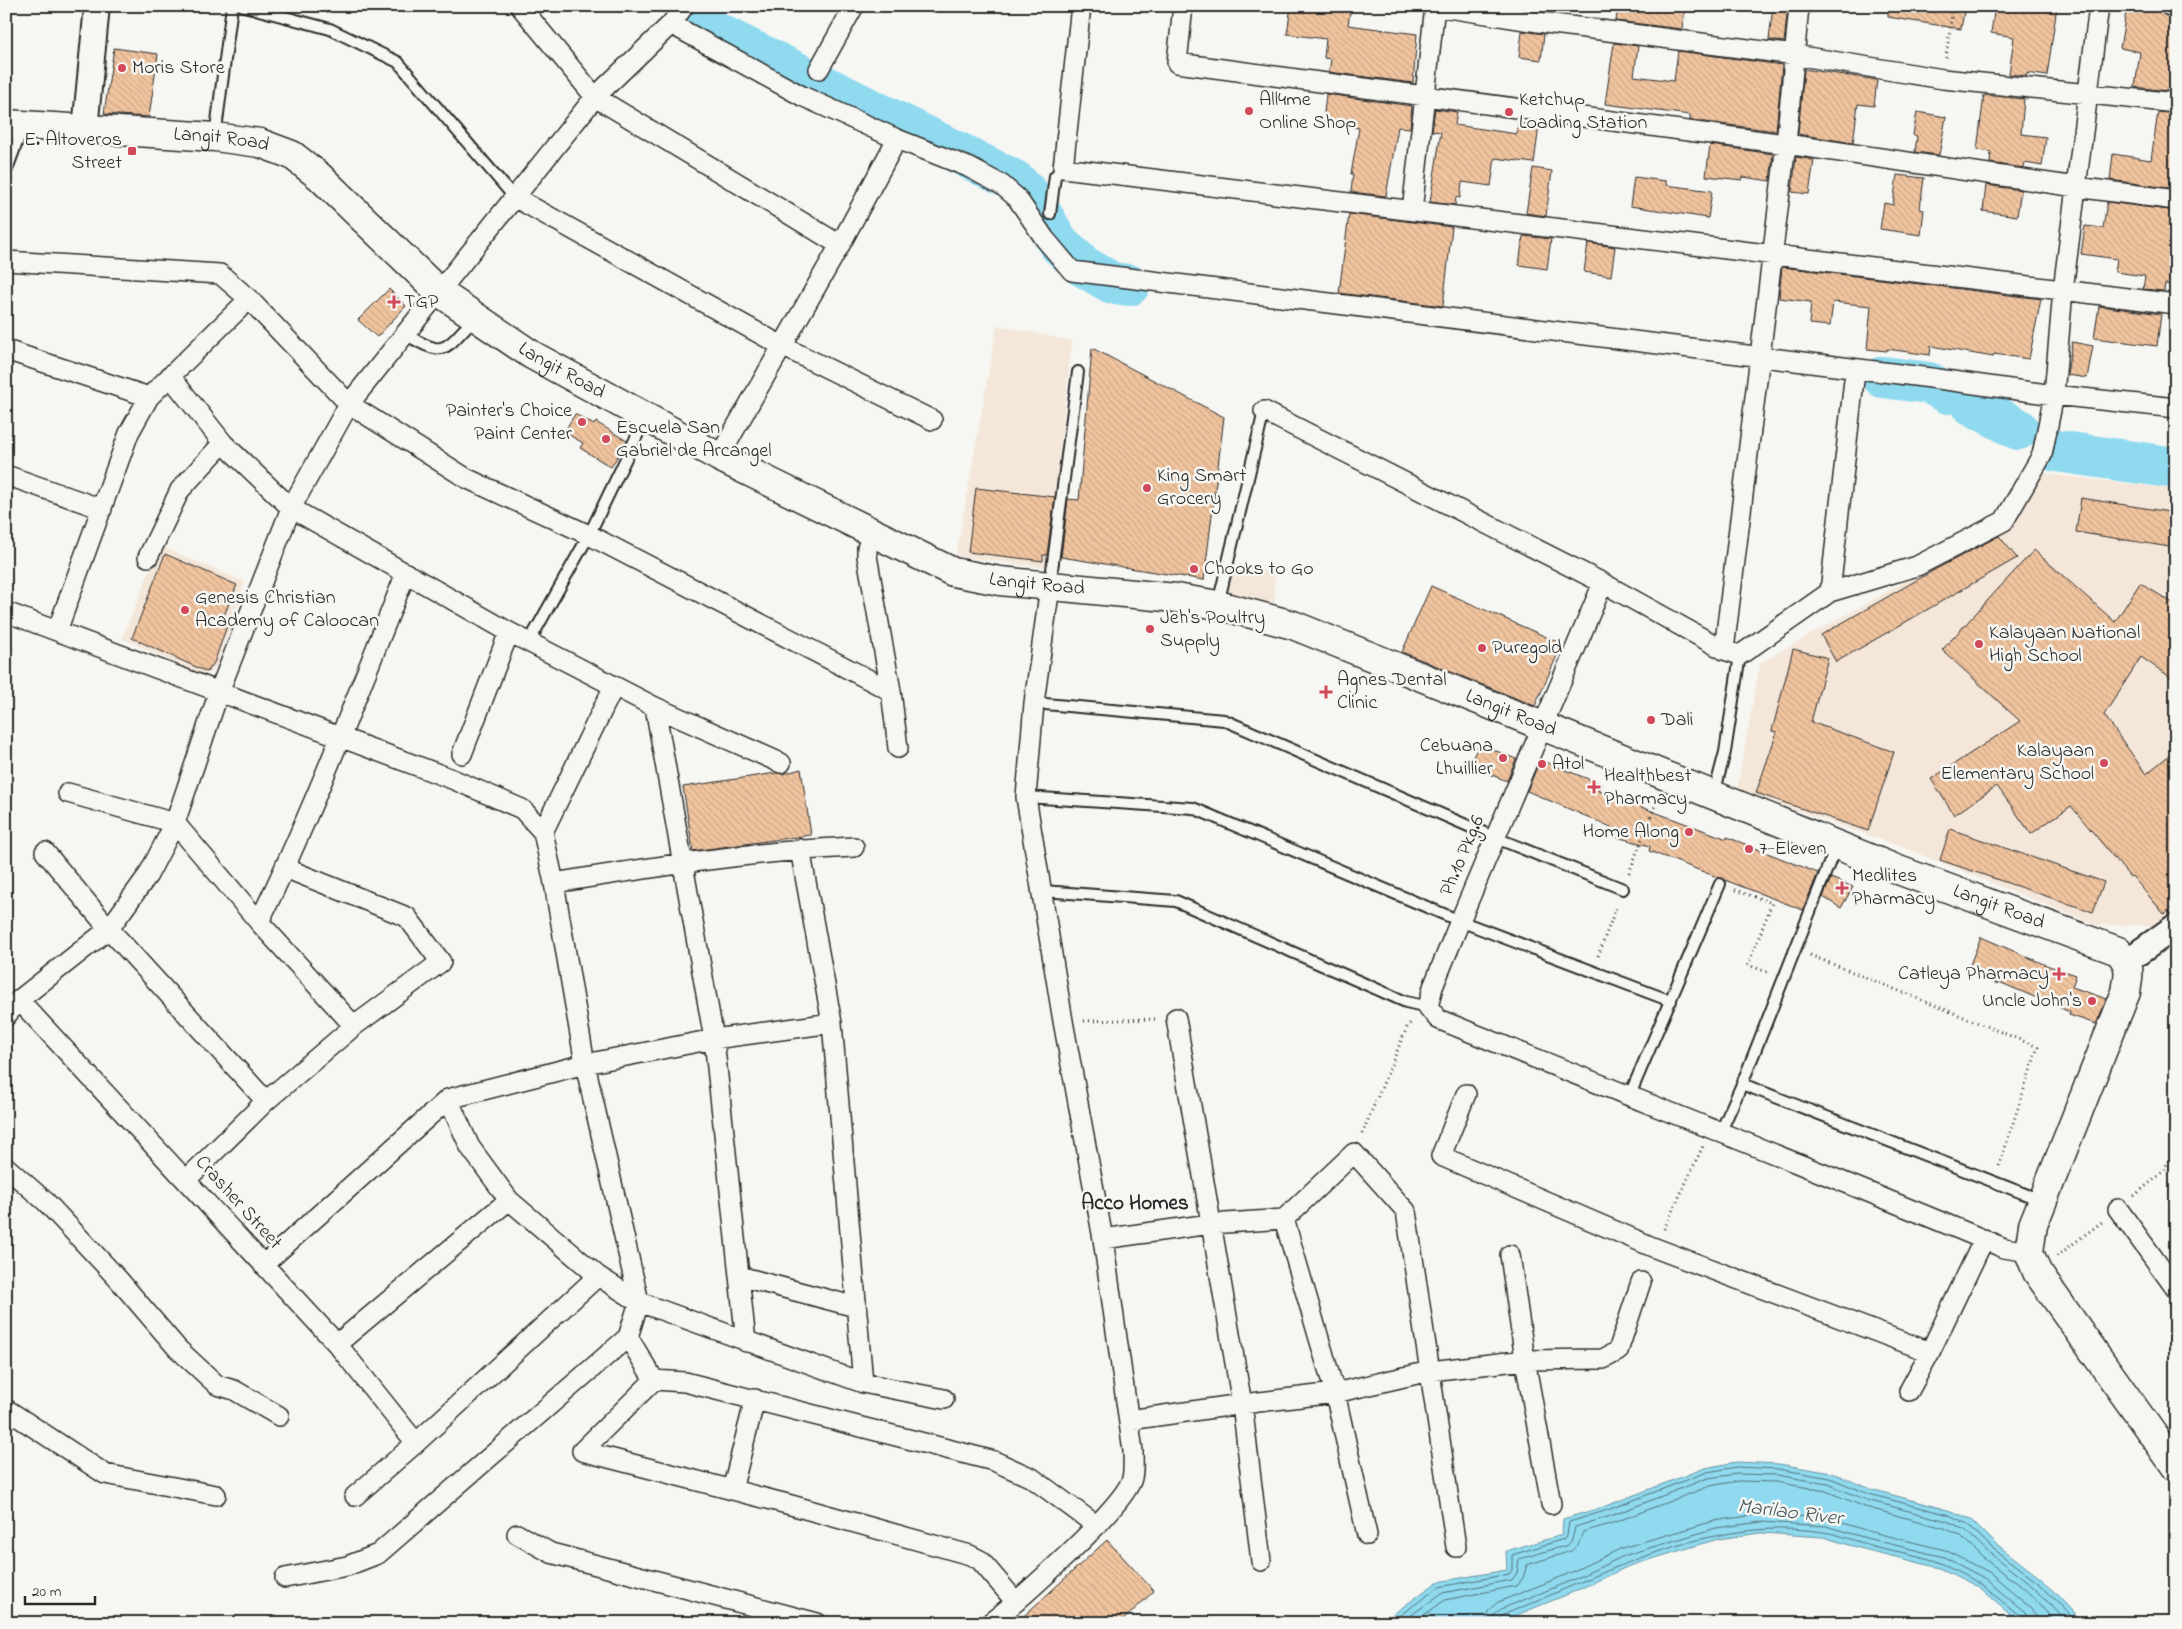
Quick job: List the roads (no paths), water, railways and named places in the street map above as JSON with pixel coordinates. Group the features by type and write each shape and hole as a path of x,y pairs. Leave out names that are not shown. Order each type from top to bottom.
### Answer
{"main road":[{"name":"Langit Road","path":"15,125 214,137 260,143 292,155 319,176 439,292 475,318 532,354 719,457 953,572 984,579 1176,598 1218,605 1293,624 1836,845 2105,945 2118,951 2127,961"},
{"path":"2127,961 2126,992 2033,1225 2029,1252 2037,1272 2175,1464"}],"street":[{"path":"85,129 97,6"},
{"path":"520,6 595,97 840,245"},
{"path":"6,1016 20,1000 109,929 148,875 175,823 219,692 291,508 348,404 595,97 671,24 684,6"},
{"path":"819,69 854,6"},
{"path":"1081,6 1062,168 2176,304"},
{"path":"1183,6 1177,63 1786,144 2176,200"},
{"path":"1412,211 1435,6 1539,14 1943,79 2176,103"},
{"path":"1732,652 1759,356 1786,144 1799,6"},
{"path":"1732,652 1830,592 1917,566 2004,521 2042,455 2054,395 2063,290 2099,6"},
{"path":"2170,6 2176,7"},
{"path":"671,24 802,96 897,140 968,167 1002,185 1017,198 1045,239 1072,271 1759,356 2054,395 2176,408"},
{"path":"719,457 840,245 897,140"},
{"path":"514,197 782,346 932,420"},
{"path":"6,260 220,274 249,299 348,404 466,478 589,534 891,691"},
{"path":"57,631 129,433 149,397 249,299"},
{"path":"6,350 149,397"},
{"path":"170,376 222,443 291,508 509,632 655,707 781,763"},
{"path":"1830,592 1854,380"},
{"path":"1264,411 1603,583 1732,652"},
{"path":"148,557 180,490 222,443"},
{"path":"6,475 102,509"},
{"path":"873,533 867,556 891,691 898,748"},
{"path":"259,922 286,868 341,737 406,573"},
{"name":"Ph.10 Pkg.6","path":"1428,1007 1433,987 1460,920 1603,583"},
{"path":"990,1623 1016,1602 1119,1502 1132,1479 1133,1451 1103,1239 1063,1021 1026,796 1034,703 1050,586"},
{"path":"6,612 452,779 522,809 543,832 554,883 585,1064 639,1302 628,1337 378,1554 347,1566 285,1578"},
{"path":"462,754 509,632"},
{"path":"543,832 614,686"},
{"path":"655,707 714,1039 746,1342"},
{"path":"68,793 175,823 259,922 354,1026"},
{"path":"554,883 682,862 800,849 854,846"},
{"path":"800,849 832,1023 862,1383"},
{"path":"45,852 109,929 266,1101"},
{"path":"186,1180 266,1101 354,1026 441,962 408,918 286,868"},
{"path":"2127,961 2176,926"},
{"name":"Crasher Street","path":"20,1000 337,1344 416,1443"},
{"path":"1428,1007 1438,1019 1628,1097 1716,1130 1984,1239 2016,1251 2029,1252"},
{"path":"1176,1018 1242,1404 1261,1561"},
{"path":"263,1265 448,1099 585,1064 714,1039 832,1023"},
{"path":"1466,1094 1441,1156 1655,1248 1930,1352"},
{"path":"448,1099 470,1147 509,1200 598,1276 639,1302 862,1383 944,1399"},
{"path":"1103,1239 1210,1224 1284,1218 1354,1153 1406,1211 1456,1547"},
{"path":"6,1166 46,1202 118,1279 177,1348 217,1385 234,1390 279,1416"},
{"path":"337,1344 509,1200"},
{"path":"2118,1209 2176,1290"},
{"path":"1284,1218 1336,1394 1367,1535"},
{"path":"1909,1391 1930,1352 1984,1239"},
{"path":"1510,1254 1525,1360 1551,1504"},
{"path":"355,1496 416,1443 598,1276"},
{"path":"739,1276 856,1308"},
{"path":"1129,1420 1242,1404 1336,1394 1430,1371 1525,1360 1603,1359 1618,1351 1641,1282"},
{"path":"628,1337 654,1380"},
{"path":"1016,1602 980,1560 970,1554 582,1451 654,1380 686,1382 994,1461 1032,1478 1096,1525"},
{"path":"732,1490 755,1399"},
{"path":"6,1409 105,1474 216,1495"},
{"path":"516,1534 551,1554 817,1623"}],"lane":[{"path":"214,137 232,6"},
{"path":"244,6 330,29 398,62 514,197"},
{"path":"6,172 15,125"},
{"path":"1050,214 1056,176 1062,168"},
{"path":"405,334 428,348 437,350 446,348 475,318"},
{"path":"1050,586 1078,372"},
{"path":"1218,605 1264,411"},
{"path":"529,642 589,534 646,417"},
{"path":"1714,795 1725,752 1732,652"},
{"path":"1034,703 1224,720 1496,838 1623,889"},
{"path":"1026,796 1193,808 1460,920 1670,1001"},
{"path":"1716,1130 1742,1084 1836,845"},
{"path":"1628,1097 1720,884"},
{"path":"1043,891 1176,901 1406,1002 1428,1007"},
{"path":"1742,1084 2044,1201"}],"water":[{"name":"Marilao River","path":"1736,1462 1779,1464 1832,1473 1871,1489 1951,1511 1971,1519 1995,1543 2044,1581 2073,1612 2079,1623 2020,1623 1978,1587 1940,1568 1823,1537 1761,1533 1718,1539 1629,1566 1501,1623 1381,1623 1437,1582 1507,1570 1506,1551 1562,1535 1563,1519 1603,1507 1705,1468"}],"waterway":[{"path":"694,6 702,26 1015,181 1031,197 1059,244 1083,266 1112,283 1129,285"},
{"path":"1883,377 1929,383 1948,393"},
{"path":"1971,404 2018,429"},
{"path":"2056,451 2176,468"}],"place":[{"name":"Moris Store","path":"122,68"},
{"name":"All4me Online Shop","path":"1249,111"},
{"name":"Ketchup Loading Station","path":"1509,112"},
{"name":"E. Altoveros Street","path":"132,151"},
{"name":"TGP","path":"394,302"},
{"name":"Painter's Choice Paint Center","path":"582,422"},
{"name":"Escuela San Gabriel de Arcangel","path":"606,439"},
{"name":"King Smart Grocery","path":"1147,488"},
{"name":"Chooks to Go","path":"1194,569"},
{"name":"Genesis Christian Academy of Caloocan","path":"185,610"},
{"name":"Jeh's Poultry Supply","path":"1150,629"},
{"name":"Kalayaan National High School","path":"1979,644"},
{"name":"Puregold","path":"1482,648"},
{"name":"Agnes Dental Clinic","path":"1326,692"},
{"name":"Dali","path":"1651,720"},
{"name":"Cebuana Lhuillier","path":"1503,758"},
{"name":"Kalayaan Elementary School","path":"2104,763"},
{"name":"Atol","path":"1542,764"},
{"name":"Healthbest Pharmacy","path":"1594,787"},
{"name":"Home Along","path":"1689,832"},
{"name":"7-Eleven","path":"1749,849"},
{"name":"Medlites Pharmacy","path":"1842,888"},
{"name":"Catleya Pharmacy","path":"2059,974"},
{"name":"Uncle John's","path":"2092,1001"}],"district":[{"name":"Acco Homes","path":"1135,1204"}]}
